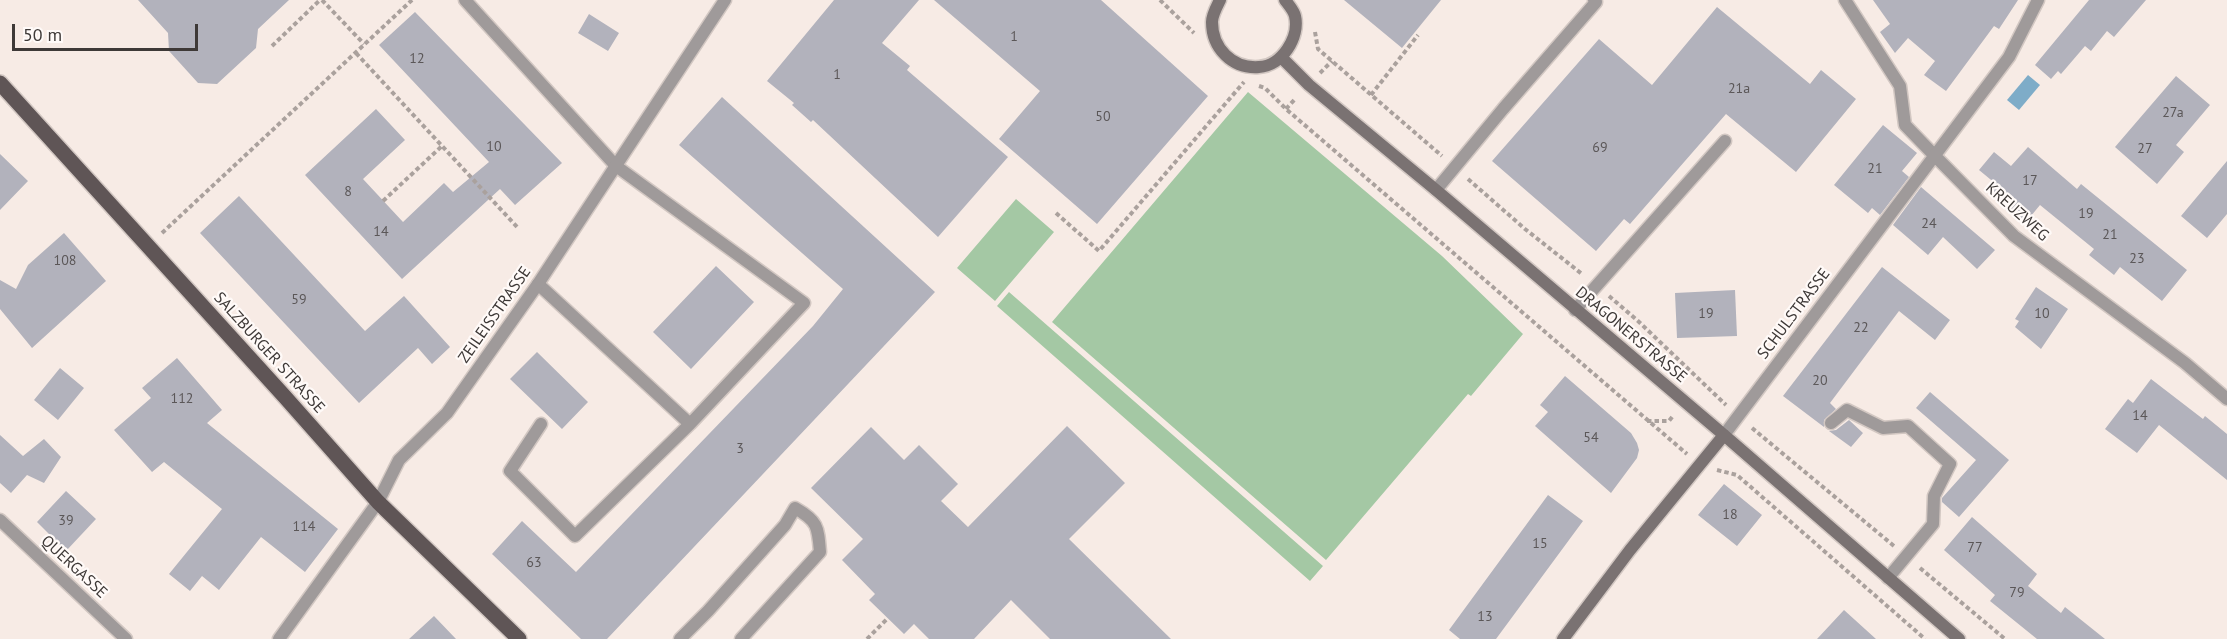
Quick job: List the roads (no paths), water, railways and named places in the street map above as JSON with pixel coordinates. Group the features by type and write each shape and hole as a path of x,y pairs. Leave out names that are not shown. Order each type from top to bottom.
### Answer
{"main road":[{"path":"1219,0 1211,20 1216,45 1236,64 1261,67 1281,57 1294,38 1295,15 1285,0"},
{"name":"DRAGONERSTRASSE","path":"1281,57 1309,85 1724,435 1959,639"},
{"name":"SALZBURGER STRASSE","path":"0,82 378,502 519,639"},
{"name":"SCHULSTRASSE","path":"1563,639 1630,550 1724,435"}],"street":[{"path":"465,0 616,166 804,303 690,424 575,536 510,471 541,424"},
{"name":"ZEILEISSTRASSE","path":"279,639 378,502 399,460 447,412 538,284 725,0"},
{"path":"1436,190 1596,2 1594,0"},
{"name":"KREUZWEG","path":"1845,0 1900,86 1905,125 2014,236 2185,363 2227,399"},
{"name":"SCHULSTRASSE","path":"1724,435 2009,57 2038,0"},
{"path":"1575,310 1725,141"},
{"path":"538,284 690,424"},
{"path":"1831,423 1846,410 1883,428 1908,426 1950,464 1934,496 1933,524 1888,578"},
{"path":"680,639 785,525 795,508 815,521 820,552 741,639"},
{"name":"QUERGASSE","path":"0,520 126,639"}],"water":[{"path":"2028,75 2040,85 2019,110 2007,100"}]}
